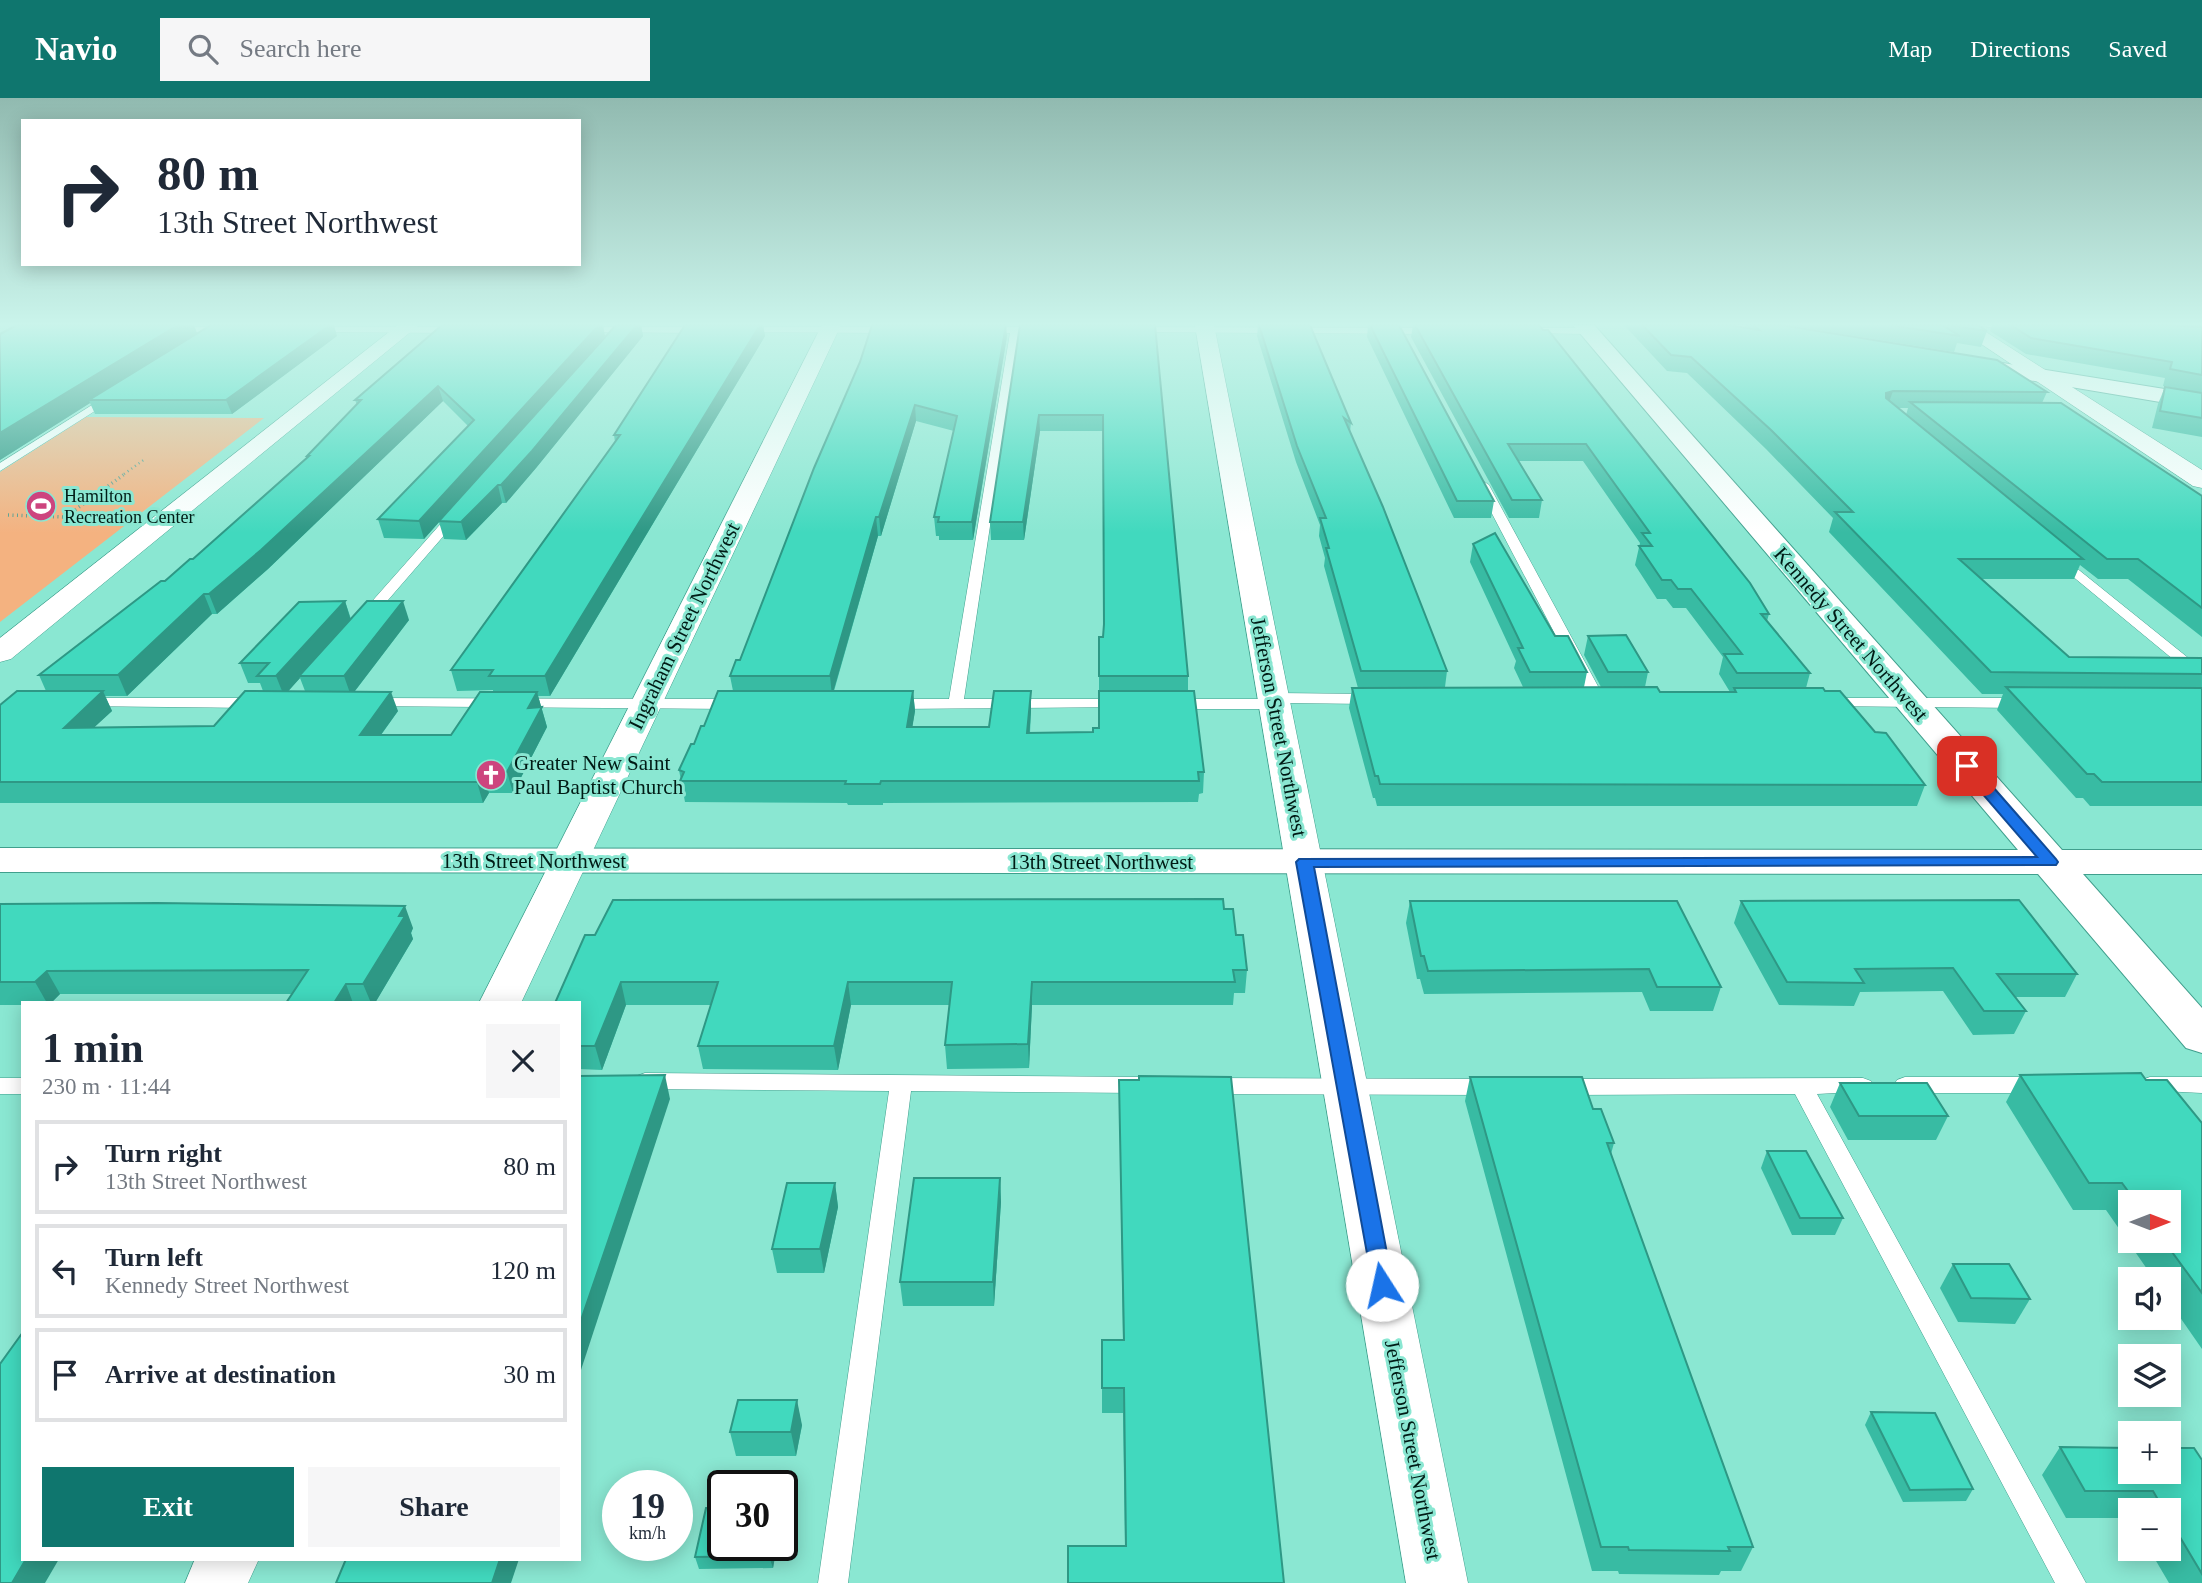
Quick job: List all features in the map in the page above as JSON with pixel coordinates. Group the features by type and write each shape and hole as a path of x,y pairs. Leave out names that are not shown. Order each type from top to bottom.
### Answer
{"street":[{"path":"0,653 324,394"},
{"name":"Ingraham Street Northwest","path":"501,1001 798,394"},
{"name":"Jefferson Street Northwest","path":"1217,394 1437,1583"},
{"name":"Kennedy Street Northwest","path":"1644,394 2202,1037"},
{"path":"2068,394 2202,481"},
{"path":"2154,394 2202,402"},
{"name":"13th Street Northwest","path":"0,860 2202,862"},
{"path":"216,1583 227,1561"}],"lane":[{"path":"0,468 115,394"},
{"path":"956,704 1005,394"},
{"path":"2075,415 2101,416"},
{"path":"1479,479 1598,701"},
{"path":"353,631 463,506"},
{"path":"2045,545 2202,677"},
{"path":"873,704 1152,704 1383,699"},
{"path":"1814,702 2041,703"},
{"path":"69,703 275,703"},
{"path":"356,703 749,704"},
{"path":"621,1081 1158,1086"},
{"path":"833,1583 901,1083"},
{"path":"1536,1087 2059,1085"},
{"path":"2126,1085 2202,1085"},
{"path":"0,1086 21,1086"},
{"path":"1185,1086 1508,1087"},
{"path":"1802,1086 2071,1583"}],"path":[{"path":"125,519 63,519 145,459"},
{"path":"8,515 68,515"}],"shaded area":[{"path":"86,417 264,418 0,622 0,472"}],"building":[{"path":"0,394 64,394 0,433"},
{"path":"98,394 234,394 226,400 89,400"},
{"path":"362,394 429,394 261,550 209,594 204,594 118,675 39,675 193,559 309,456 361,400 355,400"},
{"path":"447,394 535,394 419,521 378,519 474,420"},
{"path":"553,394 579,394 501,485 461,522 439,521"},
{"path":"640,394 718,394 545,676 489,676 493,670 451,670 620,435 614,435"},
{"path":"846,394 994,394 972,522 938,522 939,517 934,517 957,416 915,405 879,517 876,517 830,676 730,676 736,660 740,660 814,468"},
{"path":"1009,394 1162,394 1188,676 1099,676 1099,637 1103,637 1104,624 1103,415 1039,415 1023,522 990,522"},
{"path":"1281,394 1339,394 1351,423 1344,418 1383,507 1447,671 1361,671 1326,548 1329,548 1320,518 1326,518 1297,446"},
{"path":"1404,394 1436,394 1494,501 1457,501"},
{"path":"1453,394 1599,394 1750,583 1769,614 1761,614 1810,673 1737,673 1724,654 1742,654 1691,589 1678,589 1671,580 1662,580 1639,546 1652,546 1642,533 1650,533 1586,444 1508,444 1542,500 1512,500"},
{"path":"1732,394 1886,394 1886,398 2083,559 1959,559 2069,657 2202,658 2202,674 1991,672 1835,512 1853,512"},
{"path":"2163,394 2202,394 2202,418 2160,411"},
{"path":"1910,402 2061,403 2202,496 2202,608 2138,559 2107,559"},
{"path":"1495,533 1555,636 1568,636 1587,672 1530,672 1518,648 1523,648 1473,544"},
{"path":"345,601 276,676 257,676 269,663 240,663 299,602"},
{"path":"367,601 403,601 344,676 299,676"},
{"path":"1626,635 1648,672 1608,672 1588,636"},
{"path":"1657,687 1660,692 1736,692 1734,688 1823,688 1825,691 1840,691 1875,732 1886,733 1925,785 1380,784 1378,776 1375,776 1352,688"},
{"path":"2006,687 2202,688 2202,782 2102,782 2094,774 2087,774"},
{"path":"17,691 103,691 64,728 214,726 245,691 391,692 360,735 451,735 480,692 537,692 528,708 542,707 507,772 483,772 477,782 0,782 0,705"},
{"path":"718,691 913,691 907,727 989,727 994,691 1031,691 1027,733 1093,732 1093,728 1099,728 1099,691 1194,691 1204,772 1198,772 1199,781 881,781 880,784 845,784 846,781 680,781 684,772 679,770 701,726 704,726"},
{"path":"1223,899 1224,909 1233,909 1236,935 1243,935 1247,970 1233,970 1235,982 1032,982 1028,1044 945,1045 952,982 848,982 834,1046 698,1046 718,982 621,982 595,1046 581,1046 581,1001 556,1001 585,935 595,935 613,900"},
{"path":"2019,900 2077,974 1997,974 2026,1011 1984,1011 1953,968 1855,969 1864,983 1787,982 1741,901"},
{"path":"1410,901 1677,901 1721,987 1657,987 1649,969 1428,971 1424,956 1421,956"},
{"path":"0,904 405,906 399,916 405,916 363,984 346,984 335,1001 287,1001 308,970 47,971 35,982 0,982"},
{"path":"2141,1073 2146,1080 2167,1080 2202,1123 2202,1293 2173,1253 2181,1253 2181,1190 2127,1190 2122,1183 2089,1183 2020,1075"},
{"path":"665,1075 581,1320 581,1076"},
{"path":"1139,1076 1231,1077 1284,1583 1068,1583 1068,1546 1126,1546 1124,1388 1102,1388 1102,1340 1124,1340 1119,1080 1139,1080"},
{"path":"1470,1077 1582,1077 1593,1109 1601,1109 1614,1143 1607,1143 1753,1547 1728,1547 1730,1551 1629,1550 1628,1547 1601,1547"},
{"path":"1840,1083 1927,1083 1948,1116 1859,1116"},
{"path":"1767,1151 1806,1151 1843,1218 1800,1218"},
{"path":"914,1178 1000,1178 993,1282 900,1282"},
{"path":"787,1183 835,1183 820,1249 772,1249"},
{"path":"1953,1264 2009,1264 2030,1299 1971,1298"},
{"path":"21,1335 21,1561 25,1561 12,1583 0,1583 0,1364"},
{"path":"738,1400 797,1400 791,1432 730,1432"},
{"path":"1871,1412 1935,1413 1973,1489 1910,1490"},
{"path":"2060,1447 2118,1448 2118,1484 2181,1484 2181,1448 2194,1448 2202,1460 2202,1574 2181,1539 2181,1498 2157,1498 2153,1491 2085,1491"},
{"path":"706,1508 707,1508 707,1557 695,1557"},
{"path":"345,1561 499,1561 492,1583 336,1583"}],"place":[{"name":"Hamilton Recreation Center","path":"41,506"},
{"name":"Greater New Saint Paul Baptist Church","path":"491,775"}],"route":[{"path":"1382,1285 1304,862 2050,862 1967,766"}]}
